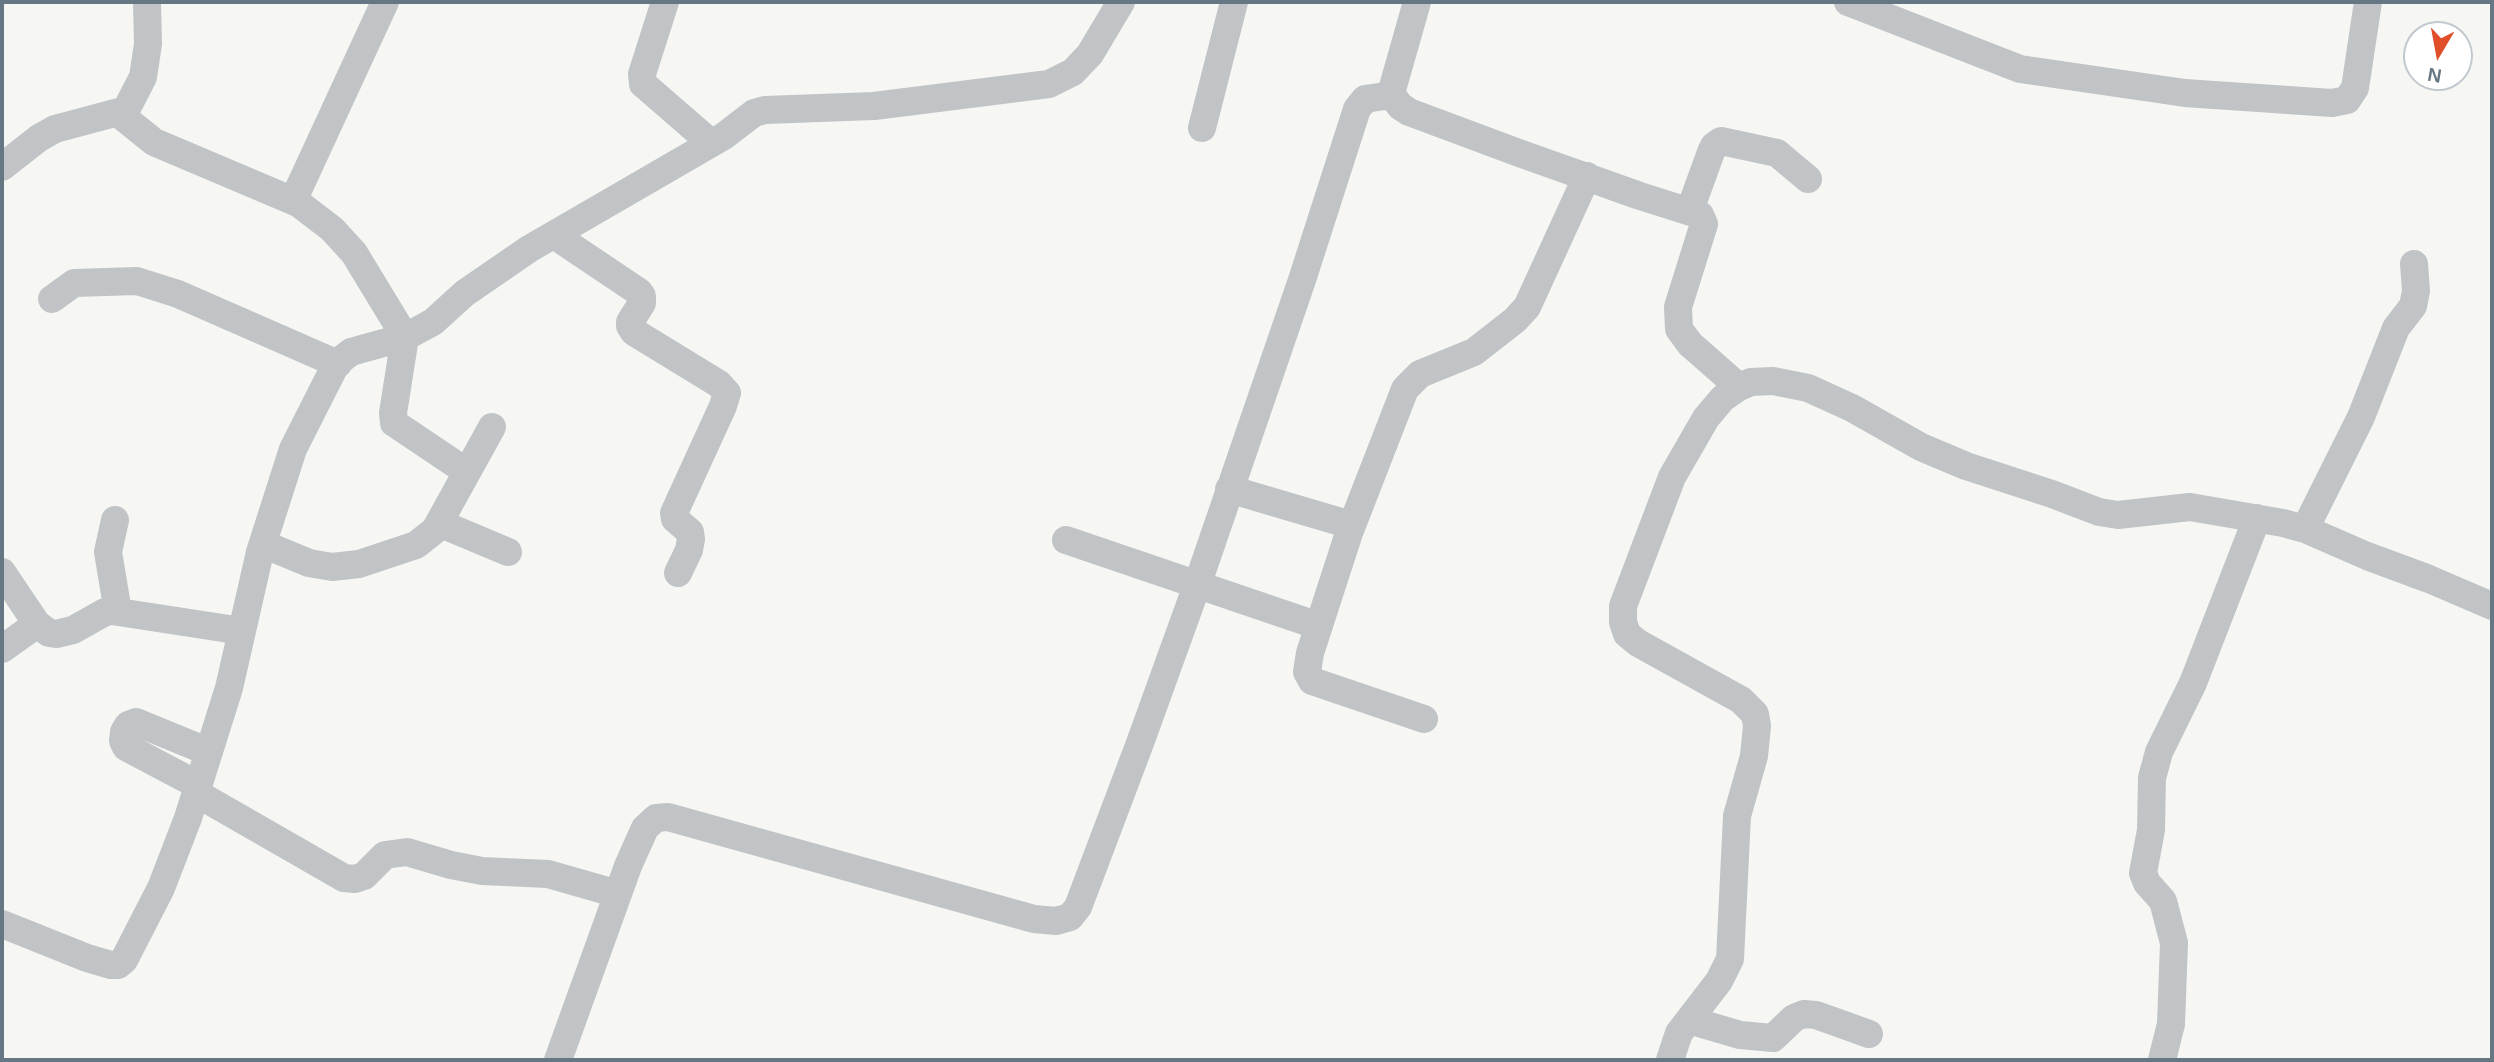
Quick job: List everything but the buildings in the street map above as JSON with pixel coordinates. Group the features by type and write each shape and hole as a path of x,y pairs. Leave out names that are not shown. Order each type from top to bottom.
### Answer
{"street":[{"path":"2,167 38,138 55,130 126,110 143,77 148,44 148,2"},
{"path":"293,201 385,2"},
{"path":"665,2 642,74 643,84 711,143"},
{"path":"2,923 87,958 111,965 118,965 124,960 161,888 197,789 229,688 263,544 293,449 338,364 351,352 405,337 433,322 465,293 554,235 711,143 760,111 874,106 1048,84 1073,72 1090,54 1121,2"},
{"path":"1202,128 1234,2"},
{"path":"1417,2 1393,84 1392,95 1400,107 1640,196 1700,215 1704,224 1676,318 1679,329 1690,344 1738,387"},
{"path":"1848,2 2020,69 2185,93 2332,103 2347,100 2355,88 2368,2"},
{"path":"558,1060 618,894 645,828 656,818 668,817 1034,919 1056,921 1070,918 1077,907 1131,768 1198,583 1302,280 1357,109 1365,99 1392,95"},
{"path":"118,113 154,142 293,201 332,229 354,253 405,337 393,421 467,472"},
{"path":"1690,210 1711,152 1721,141 1777,153 1808,179"},
{"path":"1424,719 1312,681 1308,677 1307,665 1351,525 1405,389 1411,381 1427,370 1474,352 1495,337 1527,307 1587,176"},
{"path":"554,235 639,292 642,303 631,322 635,332 719,384 727,393 674,513 675,519 690,532 691,539 678,573"},
{"path":"2305,529 2361,417 2396,328 2413,306 2416,291 2414,264"},
{"path":"52,299 74,283 137,281 178,294 338,364"},
{"path":"1670,1060 1679,1033 1719,981 1730,958 1737,817 1754,756 1757,726 1755,714 1741,700 1638,643 1627,634 1623,622 1623,606 1672,477 1706,418 1723,398 1738,387 1751,382 1773,380 1808,388 1852,408 1921,447 1966,466 2099,512 2118,515 2190,507 2305,529 2492,606"},
{"path":"263,544 321,566 359,564 415,545 426,539 439,523 492,427"},
{"path":"1229,489 1351,525"},
{"path":"2162,1060 2171,1024 2174,943 2163,901 2147,883 2143,873 2151,830 2151,778 2159,752 2193,683 2257,518"},
{"path":"115,520 108,552 118,612"},
{"path":"439,523 508,552"},
{"path":"1066,540 1319,626"},
{"path":"2,572 37,624 49,634 73,630 104,612 242,631"},
{"path":"2,649 37,624"},
{"path":"209,752 136,722 128,725 124,732 123,741 126,747 344,878 355,879 363,876 385,855 407,852 482,871 548,874 618,894"},
{"path":"1777,1047 1794,1018 1804,1014 1816,1015 1869,1034"},
{"path":"1689,1020 1740,1035 1773,1038 1777,1047"}]}
